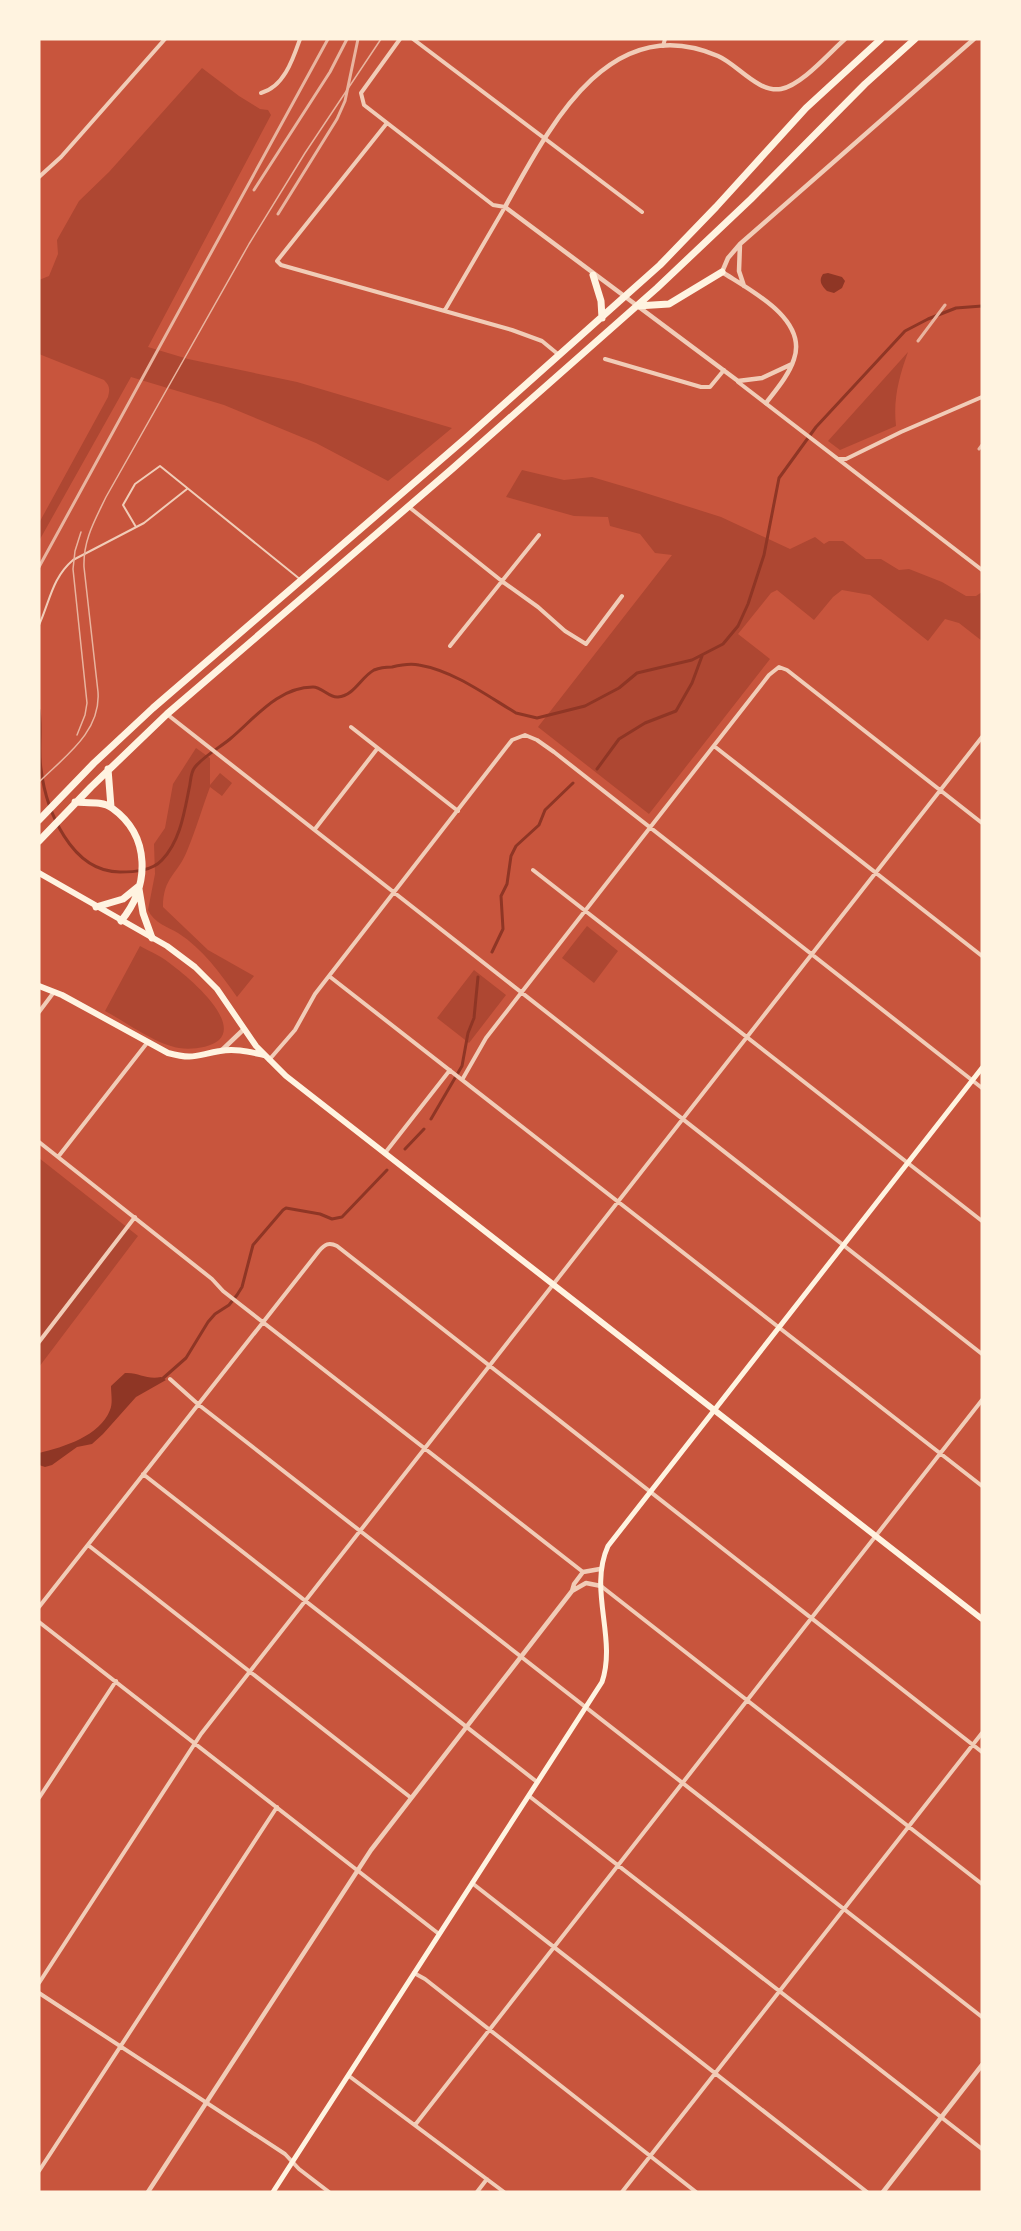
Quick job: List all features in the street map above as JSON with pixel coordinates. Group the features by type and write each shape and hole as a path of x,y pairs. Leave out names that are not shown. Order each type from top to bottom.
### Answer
{"highway":[{"path":"40,818 153,708 624,298 688,237 806,108 881,39"},
{"path":"39,841 108,769 167,714 409,507 637,306 915,39"},
{"path":"637,306 669,304 722,272"},
{"path":"593,275 601,301 602,318"},
{"path":"108,769 111,807"},
{"path":"75,802 96,803 111,807 130,828 139,844 143,865 139,886 134,905 122,921"},
{"path":"96,907 123,899 139,886"},
{"path":"139,886 143,913 152,938"}],"main road":[{"path":"39,873 181,955 207,977 267,1058 385,1153 982,1619"},
{"path":"39,986 168,1053 187,1057 220,1051 244,1051 267,1058"},
{"path":"273,2192 602,1682 606,1668 600,1569 608,1546 982,1068"}],"street":[{"path":"39,177 61,157 165,39"},
{"path":"261,93 276,86 286,73 300,39"},
{"path":"400,39 361,93 364,105 493,205 506,207 593,275 724,370 982,570"},
{"path":"413,39 642,212"},
{"path":"663,46 664,39"},
{"path":"445,310 545,139 587,82 602,69 632,53 663,46 682,46 711,53 736,66 764,86 778,89 796,82 845,39"},
{"path":"766,403 792,364 797,344 789,323 744,286 722,272 728,258 740,244 974,39"},
{"path":"387,123 277,261 281,265 533,337 559,356"},
{"path":"740,244 739,271 744,286"},
{"path":"605,359 701,387 710,387 724,370"},
{"path":"738,381 762,378 792,364"},
{"path":"839,459 846,459 982,397"},
{"path":"409,507 538,607 565,631 586,644 622,596"},
{"path":"450,646 539,535"},
{"path":"462,1080 486,1038 520,993 768,675 779,667 788,670 982,823"},
{"path":"167,714 982,1354"},
{"path":"351,728 458,811"},
{"path":"267,1058 295,1030 315,994 512,740 525,735 537,740 982,1088"},
{"path":"39,1983 195,1743 982,736"},
{"path":"714,746 982,956"},
{"path":"315,829 377,749"},
{"path":"533,870 982,1221"},
{"path":"329,976 982,1486"},
{"path":"39,1012 54,992"},
{"path":"220,1051 244,1029"},
{"path":"58,1157 147,1043"},
{"path":"385,1153 452,1072"},
{"path":"39,1142 212,1279 223,1291 582,1572"},
{"path":"39,1342 135,1217"},
{"path":"39,1606 319,1251 327,1244 337,1246 982,1752"},
{"path":"170,1380 520,1657 982,2017"},
{"path":"415,2125 982,1400"},
{"path":"143,1474 537,1782"},
{"path":"88,1545 410,1797"},
{"path":"572,1592 573,1584 582,1572 600,1569"},
{"path":"148,2192 358,1870 410,1797 572,1592 586,1582 600,1586 982,1884"},
{"path":"39,1622 440,1935"},
{"path":"39,1798 116,1682"},
{"path":"622,2192 982,1733"},
{"path":"529,1796 982,2149"},
{"path":"39,2171 277,1807"},
{"path":"472,1883 867,2192"},
{"path":"414,1973 696,2192"},
{"path":"39,1993 285,2154 299,2169 329,2192"},
{"path":"883,2192 982,2065"},
{"path":"349,2076 504,2192"},
{"path":"477,2192 487,2179"}],"lane":[{"path":"136,527 123,505 135,484 160,466 301,579"},
{"path":"39,625 53,585 73,560 144,523 187,489"}],"shaded area":[{"path":"202,68 239,96 260,109 268,110 271,115 148,347 188,359 297,382 452,428 388,481 316,443 224,405 131,377 39,541 39,523 108,397 109,390 104,380 39,354 39,280 49,276 58,254 57,240 79,201 109,172"},
{"path":"823,274 842,277 845,281 842,288 834,293 827,291 821,283"},
{"path":"908,352 898,388 895,407 896,426 840,450 828,441"},
{"path":"522,470 564,480 592,477 721,517 790,549 815,537 824,544 829,541 843,541 866,559 881,559 899,570 909,569 942,582 966,596 976,596 982,592 982,641 959,623 945,619 928,641 870,595 842,590 833,597 814,620 777,590 771,593 738,634 770,659 649,814 538,727 672,555 655,553 640,534 610,526 608,517 574,516 506,497"},
{"path":"196,748 210,758 210,785 220,773 232,783 222,796 210,787 187,851 165,889 163,907 208,950 254,976 237,997 203,954 187,939 157,921 148,910 155,874 154,844 165,828 173,784"},
{"path":"587,926 618,951 594,983 562,958"},
{"path":"140,946 168,962 209,999 223,1021 224,1031 219,1040 205,1047 184,1049 170,1046 105,1011"},
{"path":"474,970 506,995 469,1043 437,1018"},
{"path":"39,1158 138,1236 39,1367"},
{"path":"125,1373 151,1378 161,1377 166,1380 136,1397 92,1444 77,1447 52,1465 45,1467 39,1465 39,1453 70,1444 98,1427 111,1407 111,1386"}],"waterway":[{"path":"39,710 41,769 55,820 64,836 88,862 103,869 120,872 148,869 162,860 173,844 180,827 193,769 267,706 300,688 313,687 335,697 344,696 374,670 412,664 445,672 516,713 537,718 585,706 619,688 637,673 692,660 723,644 738,626 748,604 764,555 779,478 816,427 905,331 956,308 982,306"},
{"path":"597,769 619,739 645,723 676,711 692,683 702,656"},
{"path":"492,952 503,929 501,896 507,884 511,856 516,846 539,825 545,810 573,783"},
{"path":"431,1119 462,1066 468,1033 474,1018 478,977"},
{"path":"405,1149 424,1129"},
{"path":"161,1380 186,1358 208,1322 215,1314 229,1305 237,1295 242,1287 253,1245 283,1210 286,1208 320,1214 332,1219 342,1217 387,1170"}],"tram line":[{"path":"39,782 79,743 94,719 97,706 98,692 84,567 85,548 94,522 249,244 305,153 381,39"},
{"path":"77,735 87,703 73,569 75,551 81,532"}],"railway":[{"path":"39,567 328,39"},
{"path":"254,190 330,72 347,39"},
{"path":"278,214 337,119 345,101 358,39"},
{"path":"918,341 945,305"},
{"path":"979,449 982,445"}]}
